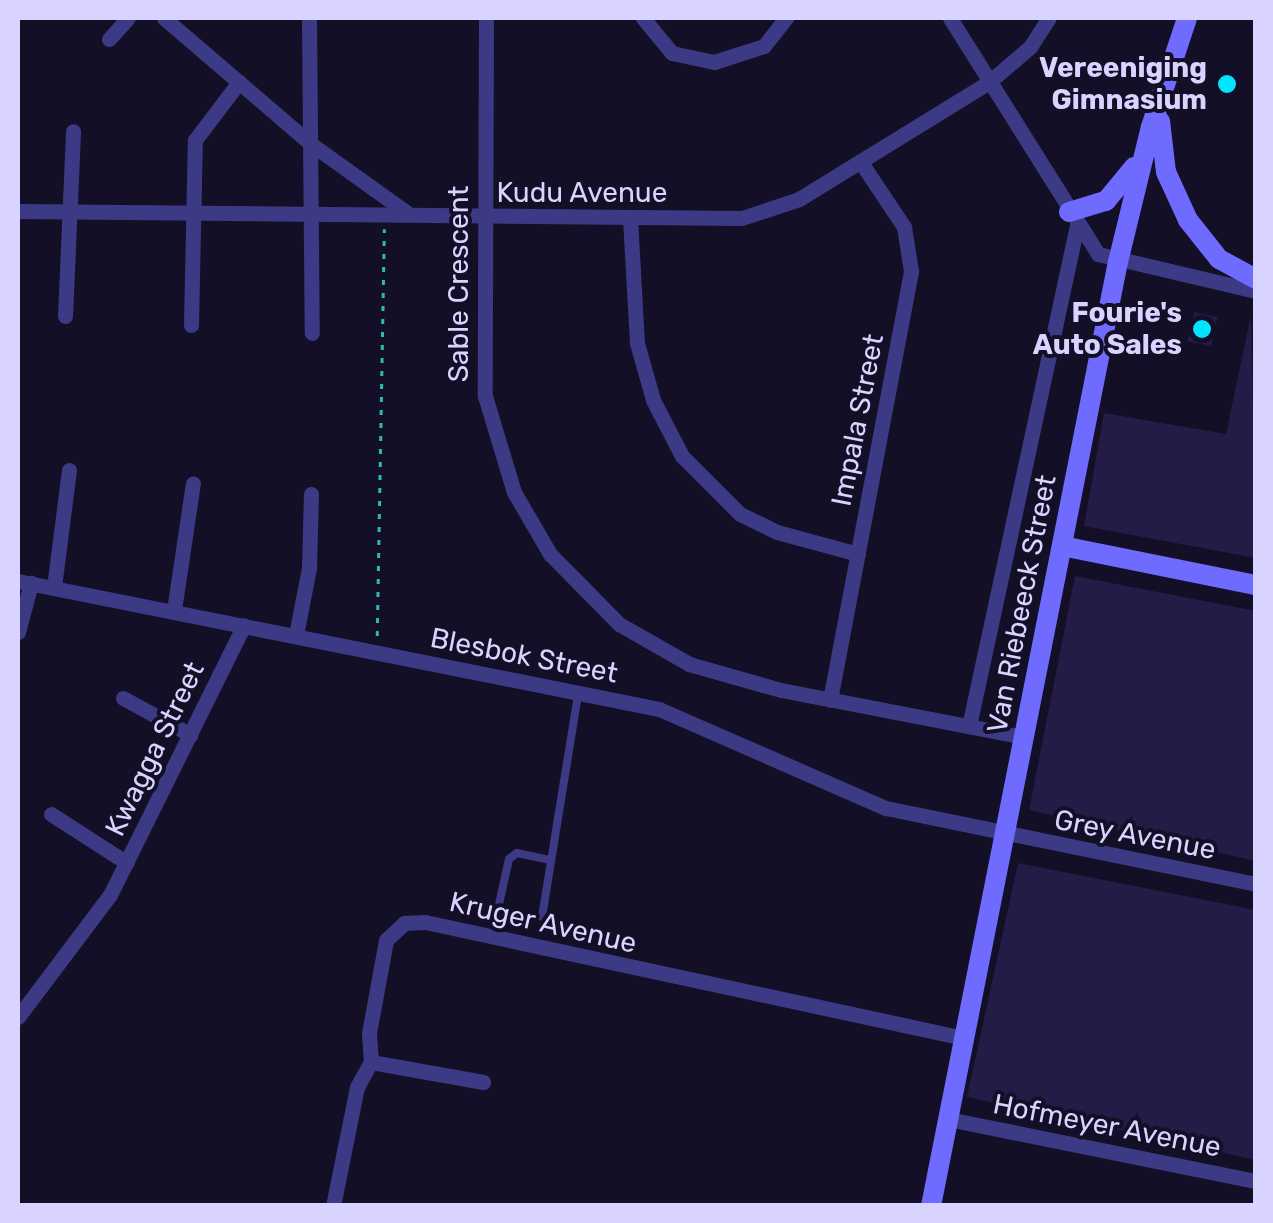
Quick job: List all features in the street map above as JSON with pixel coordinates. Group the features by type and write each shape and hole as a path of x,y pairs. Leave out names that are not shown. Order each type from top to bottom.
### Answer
{"street":[{"path":"109,38 128,18"},
{"path":"164,18 311,144 408,213"},
{"path":"309,18 312,333"},
{"name":"Sable Crescent","path":"486,18 484,396 509,480 543,544 602,610 666,654 726,676 830,700 1024,736"},
{"path":"643,18 672,52 714,62 764,46 786,18"},
{"path":"950,18 1098,254 1118,262 1256,291"},
{"name":"Kudu Avenue","path":"18,210 385,212 483,218 755,215 800,199 989,82 1030,47 1050,18"},
{"name":"Van Riebeeck Street","path":"931,1206 1118,262 1148,138 1187,18"},
{"path":"191,325 191,212 197,132 239,82"},
{"path":"1164,84 1159,139 1182,209 1207,247 1256,279"},
{"path":"65,316 73,131"},
{"path":"1073,219 1116,193 1148,138"},
{"name":"Impala Street","path":"830,700 912,260 904,227 860,160"},
{"path":"630,218 640,361 682,456 740,514 777,532 858,554"},
{"name":"Van Riebeeck Street","path":"970,726 1073,219"},
{"path":"54,587 69,470"},
{"path":"174,610 194,482"},
{"path":"296,635 309,568 311,494"},
{"path":"1062,546 1256,586"},
{"path":"18,632 24,582"},
{"name":"Blesbok Street","path":"24,582 579,690 676,714 886,808 1004,836"},
{"name":"Kwagga Street","path":"18,1017 110,894 244,626"},
{"path":"122,698 191,735"},
{"path":"51,814 127,863"},
{"name":"Grey Avenue","path":"1004,836 1256,884"},
{"name":"Kruger Avenue","path":"333,1206 357,1088 371,1062 369,1034 386,940 394,928 416,922 964,1038"},
{"path":"371,1062 483,1082"},
{"name":"Hofmeyer Avenue","path":"948,1119 1256,1181"}],"lane":[{"path":"542,917 579,690"},
{"path":"496,918 509,859 518,854 549,860"}],"path":[{"path":"377,653 385,212"}],"building":[{"name":"Fourie's Auto Sales","path":"1194,312 1217,317 1211,346 1188,341"},
{"path":"1251,315 1256,558 1084,526 1104,413 1226,434"},
{"path":"1075,576 1256,611 1256,861 1029,810"},
{"path":"1018,863 1256,910 1256,1160 967,1097"}],"place":[{"name":"Vereeniging Gimnasium","path":"1227,84"},
{"name":"Fourie's Auto Sales","path":"1202,329"}]}
